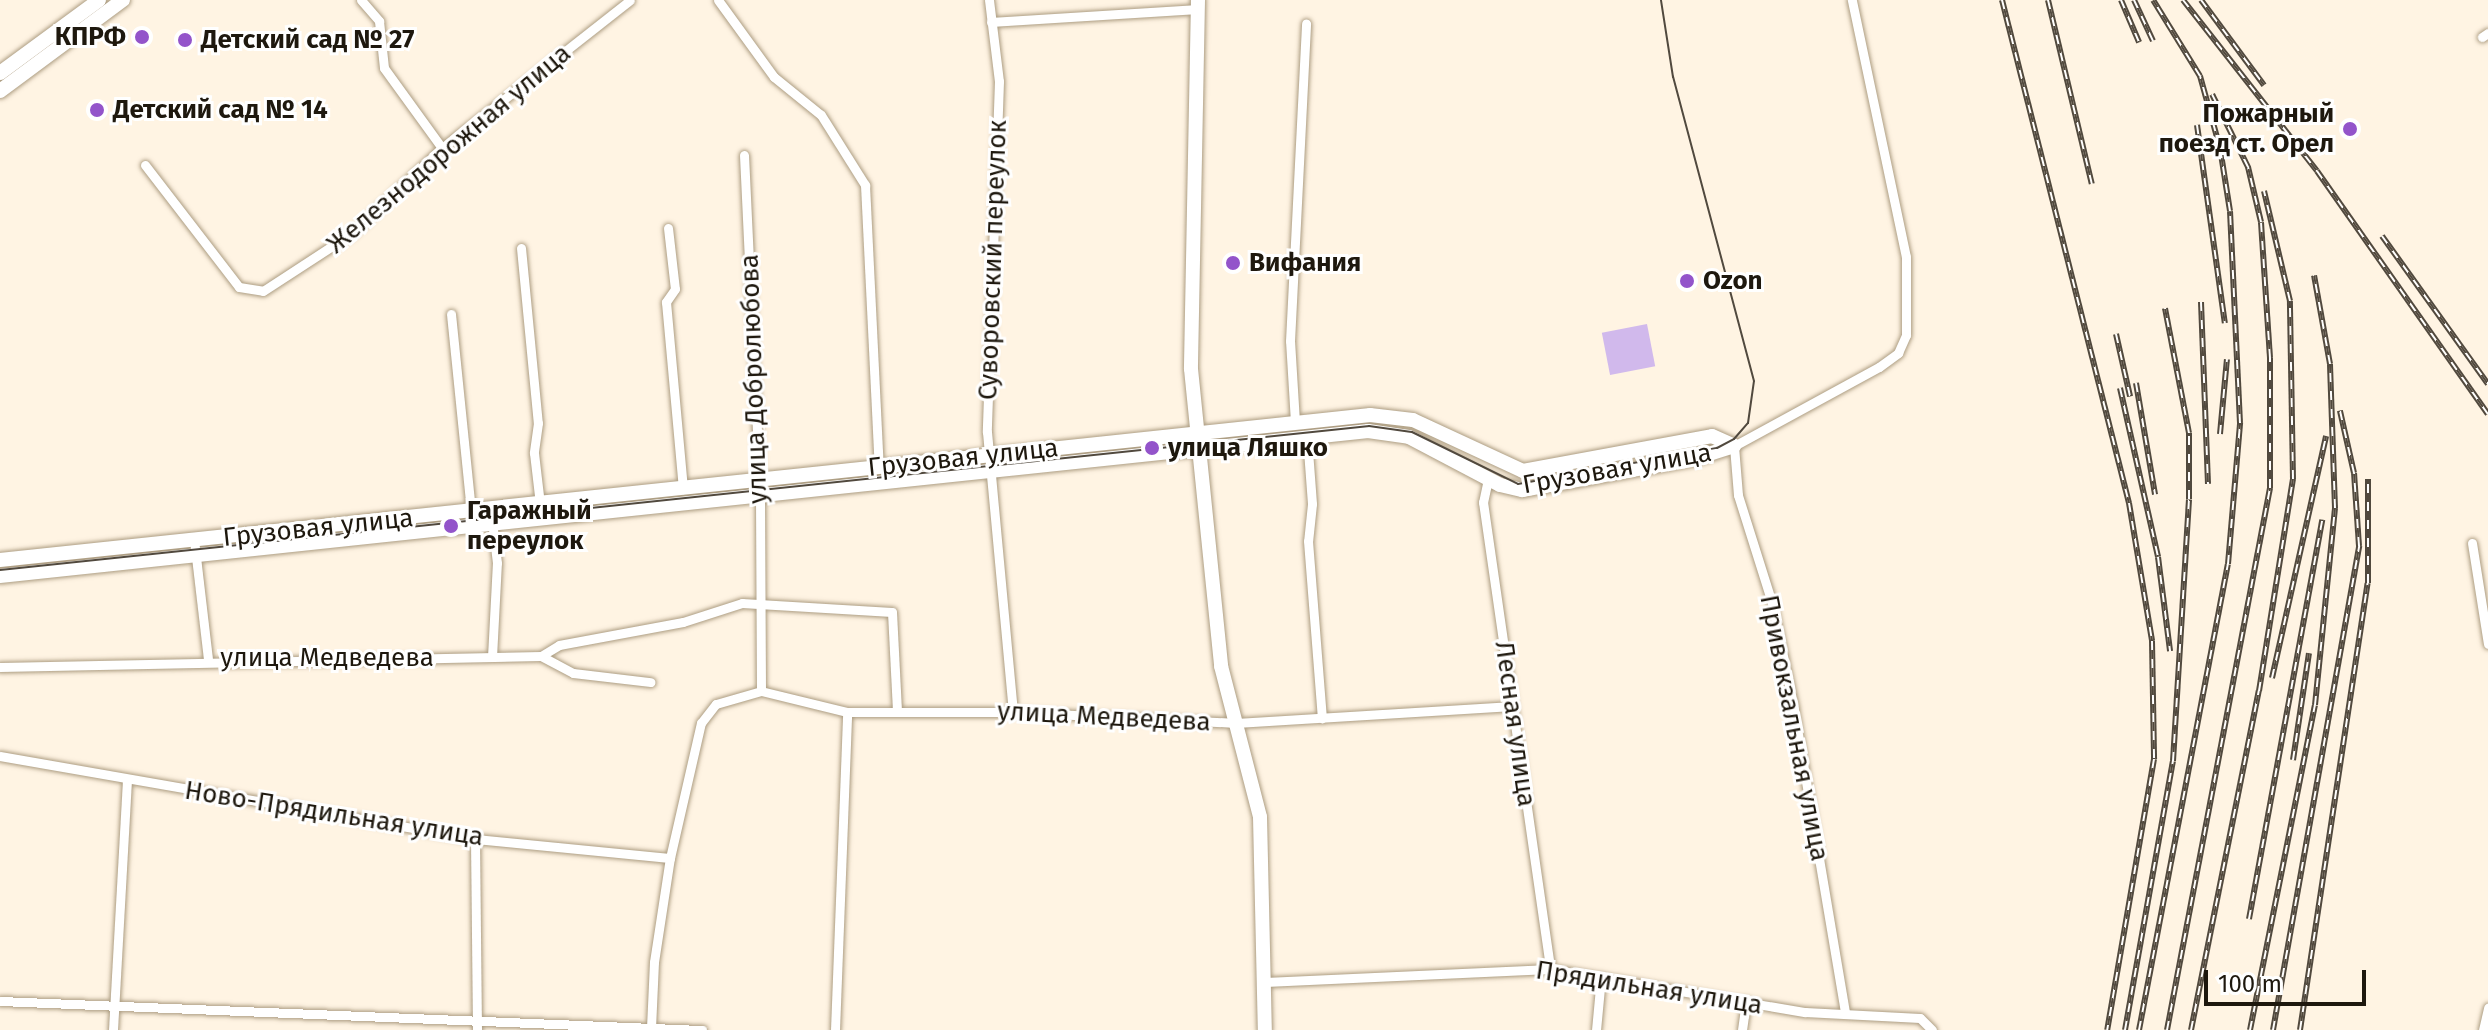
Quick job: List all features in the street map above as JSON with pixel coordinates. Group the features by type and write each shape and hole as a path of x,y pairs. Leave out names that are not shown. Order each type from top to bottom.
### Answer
{"street":[{"path":"0,73 99,0"},
{"path":"0,91 123,0"},
{"path":"361,0 379,21 384,68 442,148"},
{"name":"Железнодорожная улица","path":"145,165 239,287 263,291 352,233 442,148 630,0"},
{"path":"718,0 774,77 821,115 865,185 879,467"},
{"name":"Суворовский переулок","path":"989,0 999,81 988,455 1013,712"},
{"path":"1734,446 1898,353 1908,317 1906,257 1852,0"},
{"path":"991,22 1198,4 1189,326 1196,432 1221,666 1260,817 1265,1030"},
{"path":"1295,422 1290,341 1306,23"},
{"name":"улица Добролюбова","path":"744,155 760,499 761,691"},
{"path":"668,228 675,289 666,302 683,489"},
{"path":"521,248 538,423 534,453 540,504"},
{"path":"451,314 471,512"},
{"name":"Грузовая улица","path":"0,560 1295,422 1403,417 1523,471 1712,436 1734,446"},
{"name":"Грузовая улица","path":"0,576 760,499 1307,437 1393,432 1511,489 1535,489 1693,459 1734,446"},
{"path":"1307,437 1312,504 1308,541 1322,718"},
{"name":"Привокзальная улица","path":"1734,446 1738,495 1772,603 1794,709 1845,1012"},
{"name":"Лесная улица","path":"1488,479 1483,502 1550,969"},
{"path":"491,510 494,527 492,657"},
{"path":"194,540 208,659"},
{"path":"2472,543 2488,644"},
{"path":"541,656 559,645 610,632 683,622 731,604 892,612 897,711"},
{"name":"улица Медведева","path":"0,667 208,659 541,656 573,673 650,682"},
{"name":"улица Медведева","path":"670,858 704,714 716,704 761,691 847,712 1013,712 1236,723 1512,706"},
{"path":"835,1030 847,712"},
{"name":"Ново-Прядильная улица","path":"0,756 475,839 670,858"},
{"path":"113,1030 127,780"},
{"path":"475,839 477,1030"},
{"path":"651,1028 654,962 670,858"},
{"name":"Прядильная улица","path":"1265,982 1550,969 1805,1012 1920,1018 1932,1030"},
{"path":"1596,1030 1601,977"},
{"path":"0,1001 113,1009 476,1019 702,1030"},
{"path":"1742,1030 1746,1001"},
{"path":"2483,1030 2488,1008"}],"shaded area":[{"path":"1647,324 1655,366 1610,375 1602,333"}],"tram line":[{"path":"0,570 1369,426 1412,432 1518,484 1717,448 1734,439 1748,423 1754,381 1673,77 1661,0"}],"railway":[{"path":"2002,0 2129,503 2152,641 2154,759 2107,1030"},
{"path":"2048,0 2092,184"},
{"path":"2121,0 2139,42"},
{"path":"2134,0 2153,41"},
{"path":"2139,1030 2228,564 2240,423 2230,211 2220,148 2200,76 2153,0"},
{"path":"2183,0 2317,171 2488,414"},
{"path":"2201,0 2264,85"},
{"path":"2167,1030 2270,488 2270,358 2261,222 2248,167 2212,94"},
{"path":"2197,125 2225,323"},
{"path":"2191,1030 2259,691 2293,479 2290,301 2264,191"},
{"path":"2382,236 2488,384"},
{"path":"2250,1030 2315,705 2335,508 2330,364 2314,275"},
{"path":"2201,302 2208,484"},
{"path":"2125,1030 2173,761 2189,499 2189,433 2165,308"},
{"path":"2116,334 2130,396"},
{"path":"2220,434 2227,359"},
{"path":"2136,383 2155,494"},
{"path":"2120,388 2158,557 2170,651"},
{"path":"2273,1030 2359,546 2354,473 2340,411"},
{"path":"2272,678 2326,436"},
{"path":"2300,1030 2368,583 2368,479"},
{"path":"2249,919 2322,520"},
{"path":"2293,760 2309,653"}],"place":[{"name":"КПРФ","path":"142,37"},
{"name":"Детский сад № 27","path":"185,40"},
{"name":"Детский сад № 14","path":"97,110"},
{"name":"Пожарный поезд ст. Орел","path":"2350,129"},
{"name":"Вифания","path":"1233,263"},
{"name":"Ozon","path":"1687,281"},
{"name":"улица Ляшко","path":"1152,448"},
{"name":"Гаражный переулок","path":"451,526"}]}
